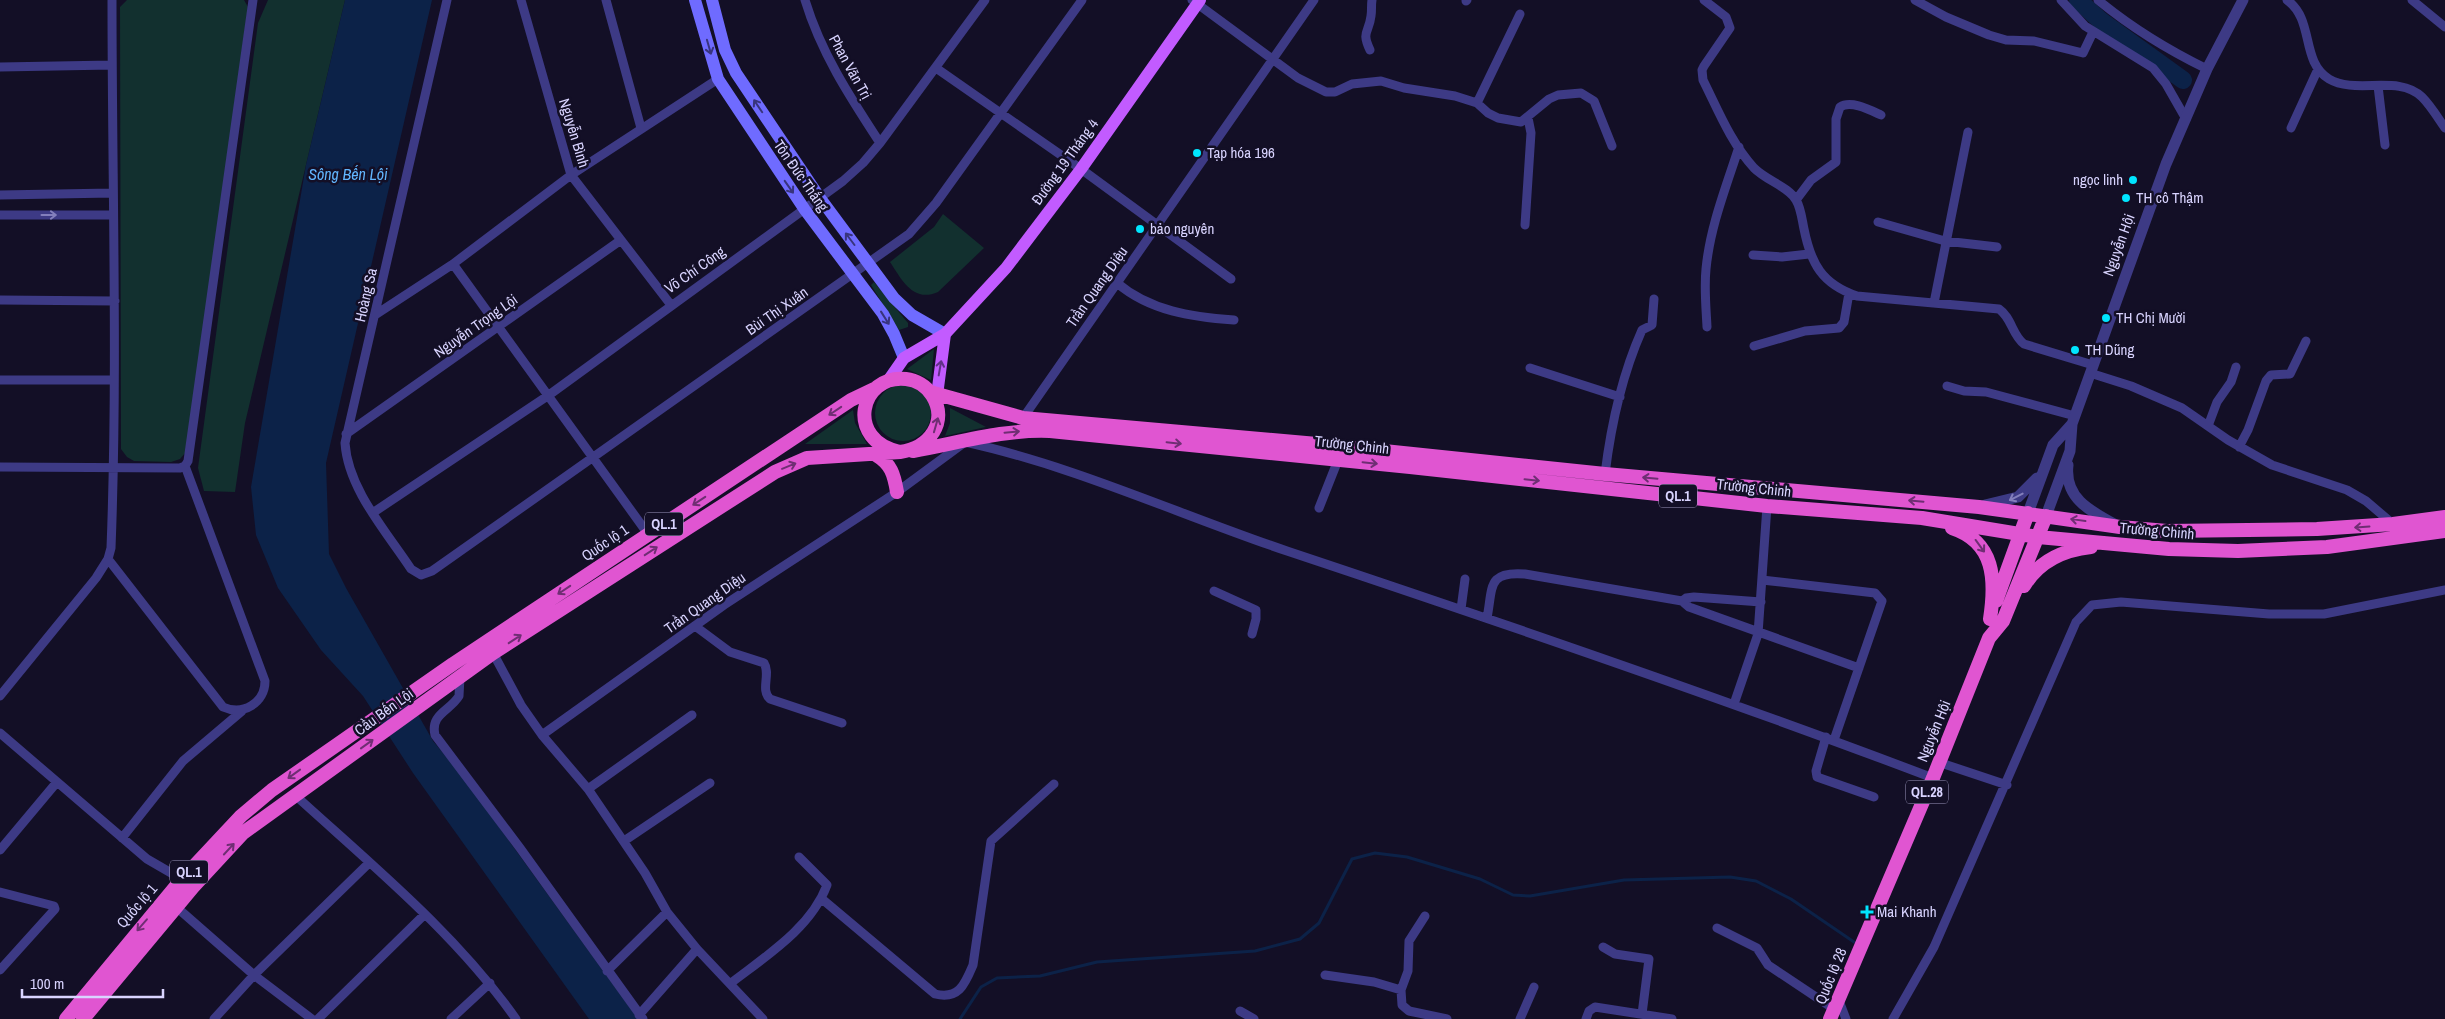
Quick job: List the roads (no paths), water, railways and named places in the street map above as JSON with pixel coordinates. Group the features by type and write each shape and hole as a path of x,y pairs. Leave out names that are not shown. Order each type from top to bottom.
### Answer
{"highway":[{"name":"QL.1","path":"883,384 899,378 911,380 922,384 934,396"},
{"path":"883,384 869,397 864,409 864,422 869,434 877,443 888,450 906,451 924,445 935,431 938,414 934,396"},
{"name":"Quốc lộ 1","path":"453,664 851,400 883,384"},
{"name":"Trường Chinh","path":"934,396 1023,418 1317,444 1605,474 1978,507 2167,531 2317,529 2393,524 2445,517"},
{"name":"Trường Chinh","path":"906,451 965,442 1000,433 1050,431 1767,506 1922,518 2038,537 2202,551 2284,549 2374,542 2445,531"},
{"name":"Quốc lộ 1","path":"460,677 492,654 775,472 808,458 876,455 906,451"},
{"path":"876,455 887,462 894,476 897,492"},
{"name":"Nguyễn Hội","path":"1996,620 2020,534 2028,513"},
{"name":"Nguyễn Hội","path":"1861,944 1933,778 1996,620 2038,537 2046,516"},
{"path":"1922,518 1962,531 1975,539 1983,548 1989,560 1996,620"},
{"path":"1996,620 2030,575 2051,558 2080,548 2120,544"},
{"name":"Cầu Bến Lội","path":"333,745 453,664"},
{"name":"Cầu Bến Lội","path":"327,773 460,677"},
{"name":"Quốc lộ 1","path":"66,1019 188,883 241,816 272,790 333,745"},
{"name":"Quốc lộ 1","path":"188,883 243,834 327,773"},
{"name":"Quốc lộ 1","path":"84,1019 171,902"},
{"name":"Quốc lộ 28","path":"1834,1009 1861,944"}],"main road":[{"name":"Tôn Đức Thắng","path":"695,0 718,79 804,210 883,314 904,358"},
{"name":"Tôn Đức Thắng","path":"712,0 725,50 736,73 820,198 894,298 912,315 945,334"},
{"name":"Đường 19 Tháng 4","path":"883,384 904,358 945,334 1006,268 1081,169 1196,1"},
{"path":"934,396 945,334"}],"street":[{"path":"0,696 96,578 108,559 111,548 114,466 112,0"},
{"path":"122,838 183,761 242,711 261,699 265,691 265,681 185,466 190,455 253,0"},
{"name":"Hoàng Sa","path":"421,575 412,569 351,476 346,454 346,434 376,314 447,0"},
{"name":"Nguyễn Bình","path":"521,0 571,176 671,305"},
{"path":"606,0 641,128"},
{"name":"Phan Văn Trị","path":"805,0 820,42 844,86 880,142"},
{"name":"Võ Chí Công","path":"374,512 549,395 804,210 863,163 936,68 985,0"},
{"name":"Bùi Thị Xuân","path":"421,575 432,571 852,274 869,264 918,224 936,203 1001,115 1082,0"},
{"name":"Trần Quang Diệu","path":"1023,418 1314,0"},
{"path":"1370,50 1365,39 1366,27 1371,19 1372,0"},
{"path":"1704,0 1726,17 1730,23 1728,33 1704,66 1702,74 1732,137 1739,147 1761,175 1786,189 1796,200 1809,254 1820,271 1841,291 1857,296 1999,309 2008,315 2018,340 2024,344 2091,369 2182,408 2239,447 2272,465 2347,490 2366,501 2393,524"},
{"path":"1916,0 1946,17 2006,40 2034,41 2083,53 2093,32"},
{"path":"2061,0 2093,32 2152,68 2166,84 2186,118"},
{"path":"2098,0 2122,20 2172,53 2207,69"},
{"name":"Nguyễn Hội","path":"2046,516 2070,451 2074,420 2091,369 2166,164 2207,69 2243,0"},
{"path":"2287,0 2300,13 2304,22 2312,59 2318,69 2330,79 2346,85 2403,88 2414,91 2422,98 2445,128"},
{"path":"2412,0 2445,27"},
{"path":"1196,1 1298,78 1330,93 1352,84 1381,81 1404,88 1442,92 1477,103 1488,113 1505,120 1521,122 1548,99 1558,95 1581,93 1594,101 1612,146"},
{"path":"1477,103 1520,14"},
{"path":"0,67 112,66"},
{"path":"936,68 1081,169 1230,279"},
{"path":"2291,128 2318,69"},
{"path":"376,314 453,264 571,176 641,128 718,79"},
{"path":"2378,86 2385,145"},
{"path":"1796,200 1811,180 1836,162 1836,119 1840,107 1845,104 1862,107 1881,115"},
{"path":"1525,225 1531,133 1528,118"},
{"path":"1934,303 1968,132"},
{"path":"1707,327 1705,289 1708,251 1712,230 1739,147"},
{"path":"0,194 112,193"},
{"path":"0,215 112,215"},
{"path":"1878,222 1945,241 1996,247"},
{"name":"Nguyễn Trọng Lội","path":"346,434 621,240"},
{"path":"1753,255 1782,257 1809,254"},
{"path":"453,264 648,534"},
{"path":"1117,283 1128,292 1159,308 1202,318 1234,320"},
{"path":"1754,346 1804,330 1839,328 1844,322 1849,293"},
{"path":"1605,474 1609,444 1620,397 1639,336 1644,328 1652,325 1654,298"},
{"path":"0,300 114,300"},
{"path":"2239,447 2248,430 2266,381 2271,375 2290,374 2306,341"},
{"path":"2208,426 2217,402 2232,382 2236,367"},
{"path":"1530,368 1620,397"},
{"path":"0,380 114,380"},
{"path":"1947,386 1966,391 1981,391 2074,420"},
{"name":"Nguyễn Hội","path":"2028,513 2052,445 2074,420"},
{"path":"965,442 1017,454 1244,536 1488,618 1734,704 1830,738 1933,778"},
{"name":"Trần Quang Diệu","path":"542,735 695,626 897,492 965,442"},
{"path":"2070,451 2068,478 2073,493 2088,510 2120,526"},
{"path":"1319,508 1338,460"},
{"path":"0,467 114,466 180,468 185,466"},
{"path":"1978,507 2018,497 2030,487 2043,471"},
{"path":"1734,704 1758,634 1767,506"},
{"path":"108,559 223,707 232,711 242,711"},
{"path":"1488,618 1494,584 1497,578 1506,573 1525,574 1682,601 1689,608 1758,634 1859,668"},
{"path":"1461,609 1465,579"},
{"path":"1762,580 1875,593 1880,596 1882,606 1859,668 1816,771 1817,777 1874,797"},
{"path":"1893,1019 1934,947 2007,785 2076,622 2092,605 2121,602 2269,614 2324,614 2445,590"},
{"path":"1214,591 1256,610 1252,634"},
{"path":"1682,601 1686,598 1694,597 1760,602"},
{"path":"695,626 730,652 764,663 767,670 765,692 770,699 842,723"},
{"path":"492,654 521,705 542,735 588,789 645,873 667,912 697,949 763,1019"},
{"path":"460,677 459,696 437,718 434,726 435,735 520,848 641,1017 697,949"},
{"path":"588,789 692,715"},
{"path":"0,733 147,859 188,883"},
{"path":"1938,762 2007,785"},
{"path":"0,850 57,782"},
{"path":"624,841 710,783"},
{"path":"822,899 935,994 946,997 957,992 966,981 973,965 991,841 1054,784"},
{"path":"296,796 424,915 490,982 516,1019"},
{"path":"731,983 773,951 796,930 822,899 827,885 799,856"},
{"path":"214,1019 254,974 369,863"},
{"path":"0,892 54,906 55,909 0,970"},
{"path":"171,902 254,974 312,1019"},
{"path":"608,971 667,912"},
{"path":"318,1019 424,915"},
{"path":"1425,916 1409,941 1408,971 1401,990 1401,999 1405,1009 1447,1019"},
{"path":"1717,928 1757,948 1768,965 1846,1019"},
{"path":"1603,947 1615,954 1649,959 1642,1014"},
{"path":"1325,975 1374,982 1401,990"},
{"path":"451,1019 490,982"},
{"path":"1520,1019 1534,987"},
{"path":"1586,1019 1588,1011 1595,1008 1672,1019"},
{"path":"1240,1011 1254,1019"}],"water":[{"name":"Sông Bến Lội","path":"345,0 432,0 326,463 329,554 346,588 433,741 459,772 638,1019 589,1019 413,773 363,696 321,650 278,588 256,535 251,487 306,165"}],"waterway":[{"path":"2078,0 2100,20 2183,80"},
{"path":"960,1019 981,987 997,978 1040,976 1097,962 1255,951 1300,939 1319,923 1352,859 1375,853 1407,857 1480,879 1513,895 1530,896 1624,880 1730,877 1756,881 1791,899 1854,942"}],"place":[{"name":"Tạp hóa 196","path":"1197,153"},
{"name":"ngọc linh","path":"2133,180"},
{"name":"TH cô Thậm","path":"2126,198"},
{"name":"bảo nguyên","path":"1140,229"},
{"name":"TH Chị Mười","path":"2106,318"},
{"name":"TH Dũng","path":"2075,350"},
{"name":"Mai Khanh","path":"1867,912"}]}
